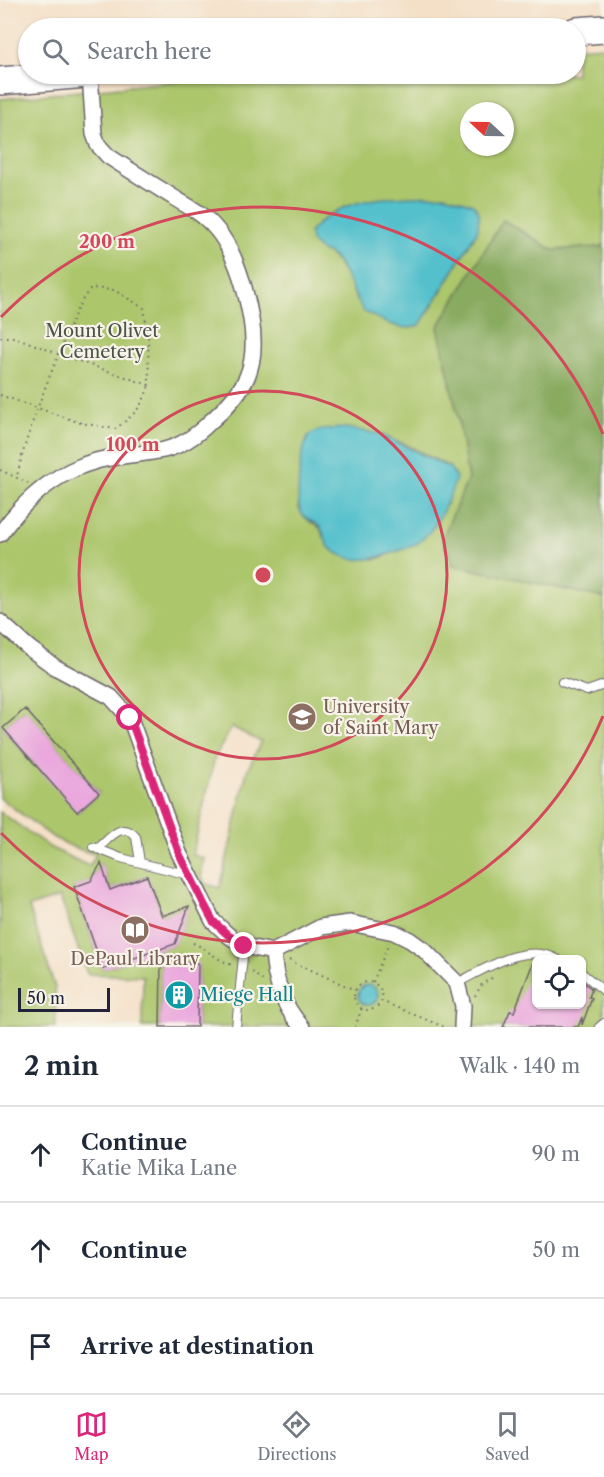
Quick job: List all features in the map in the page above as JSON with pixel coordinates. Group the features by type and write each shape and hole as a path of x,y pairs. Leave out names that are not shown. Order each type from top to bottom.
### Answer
{"highway":[{"path":"586,30 604,29"},
{"path":"0,81 18,80"}],"street":[{"path":"0,534 14,516 41,490 78,467 113,456 166,450 197,434 231,403 243,387 252,364 255,341 249,310 231,255 221,236 205,218 108,156 98,146 94,134 89,84"},
{"path":"0,622 28,648 55,667 111,697 130,718 179,853 213,921 228,935 244,946 273,952 321,927 350,923 394,932 424,950 457,983 464,1006 462,1027"},
{"path":"273,952 278,989 289,1011 302,1027"}],"lane":[{"path":"562,682 587,691 604,686"},
{"path":"140,862 136,837 128,830 110,835 95,848 121,858 190,875"},
{"path":"236,1027 244,946"},
{"path":"457,983 508,958 532,954 542,955"},
{"path":"586,976 604,991"},
{"path":"599,1027 604,1023"}],"path":[{"path":"0,395 38,409 81,423 115,429 135,415 145,399 149,385 148,337 144,308 114,290 91,288 80,302 58,354 38,409 22,453 17,476"},
{"path":"0,337 15,337 149,385"},
{"path":"0,470 17,476 41,490"},
{"path":"373,983 394,932"},
{"path":"273,952 355,990"},
{"path":"373,983 382,992 381,1001 375,1008 362,1008 356,1002 355,990 361,984 373,983"},
{"path":"381,1001 444,1027"},
{"path":"355,1027 362,1008"}],"green space":[{"name":"University of Saint Mary","path":"604,46 604,245 553,251 503,220 459,423 468,479 442,539 453,565 604,598 604,1027 197,1027 198,964 161,963 160,1027 142,1027 143,976 87,974 60,897 29,907 55,988 56,1027 0,1027 0,812 51,848 89,866 96,855 54,838 0,798 0,99 149,84 586,84 586,47","holes":["332,213 478,230 428,313 411,328 402,327 375,315 356,300 343,272 310,232","329,429 403,443 450,467 417,543 375,560 323,536 320,528 309,521 298,507 310,435","24,709 99,793 78,812 3,729","232,727 261,742 247,771 220,888 206,884 201,877 204,858 192,855 215,757","101,864 110,890 147,876 162,916 188,907 175,944 103,969 74,888 91,881"]},
{"path":"503,220 553,250 604,245 604,598 453,565 442,539 468,479 459,423 438,327"}],"water":[{"path":"445,195 473,204 479,212 478,230 420,325 411,328 400,327 363,311 339,263 330,254 320,250 311,242 310,232 323,219 355,204 391,197"},
{"path":"346,428 380,434 450,468 456,478 446,505 430,531 416,544 370,559 345,557 330,548 320,527 302,514 298,487 306,441 310,435 318,431"},
{"path":"364,985 372,985 378,991 378,999 372,1005 364,1005 358,999 358,991"}],"building":[{"path":"25,709 99,793 77,812 3,728"},
{"name":"DePaul Library","path":"101,863 110,890 147,876 162,916 189,906 175,944 103,969 74,887 91,881"},
{"name":"Miege Hall","path":"161,963 198,963 197,1027 160,1027"},
{"path":"532,965 532,1009 586,1009 586,984 592,989 589,997 592,998 582,1025 582,1017 578,1027 503,1027 510,1011 514,1012"}],"place":[{"name":"University of Saint Mary","path":"302,717"},
{"name":"DePaul Library","path":"135,930"},
{"name":"Miege Hall","path":"179,995"}],"route":[{"path":"130,718 179,853 205,906 213,921 244,946"}],"park label":[{"name":"Mount Olivet Cemetery","path":"102,341"}]}
